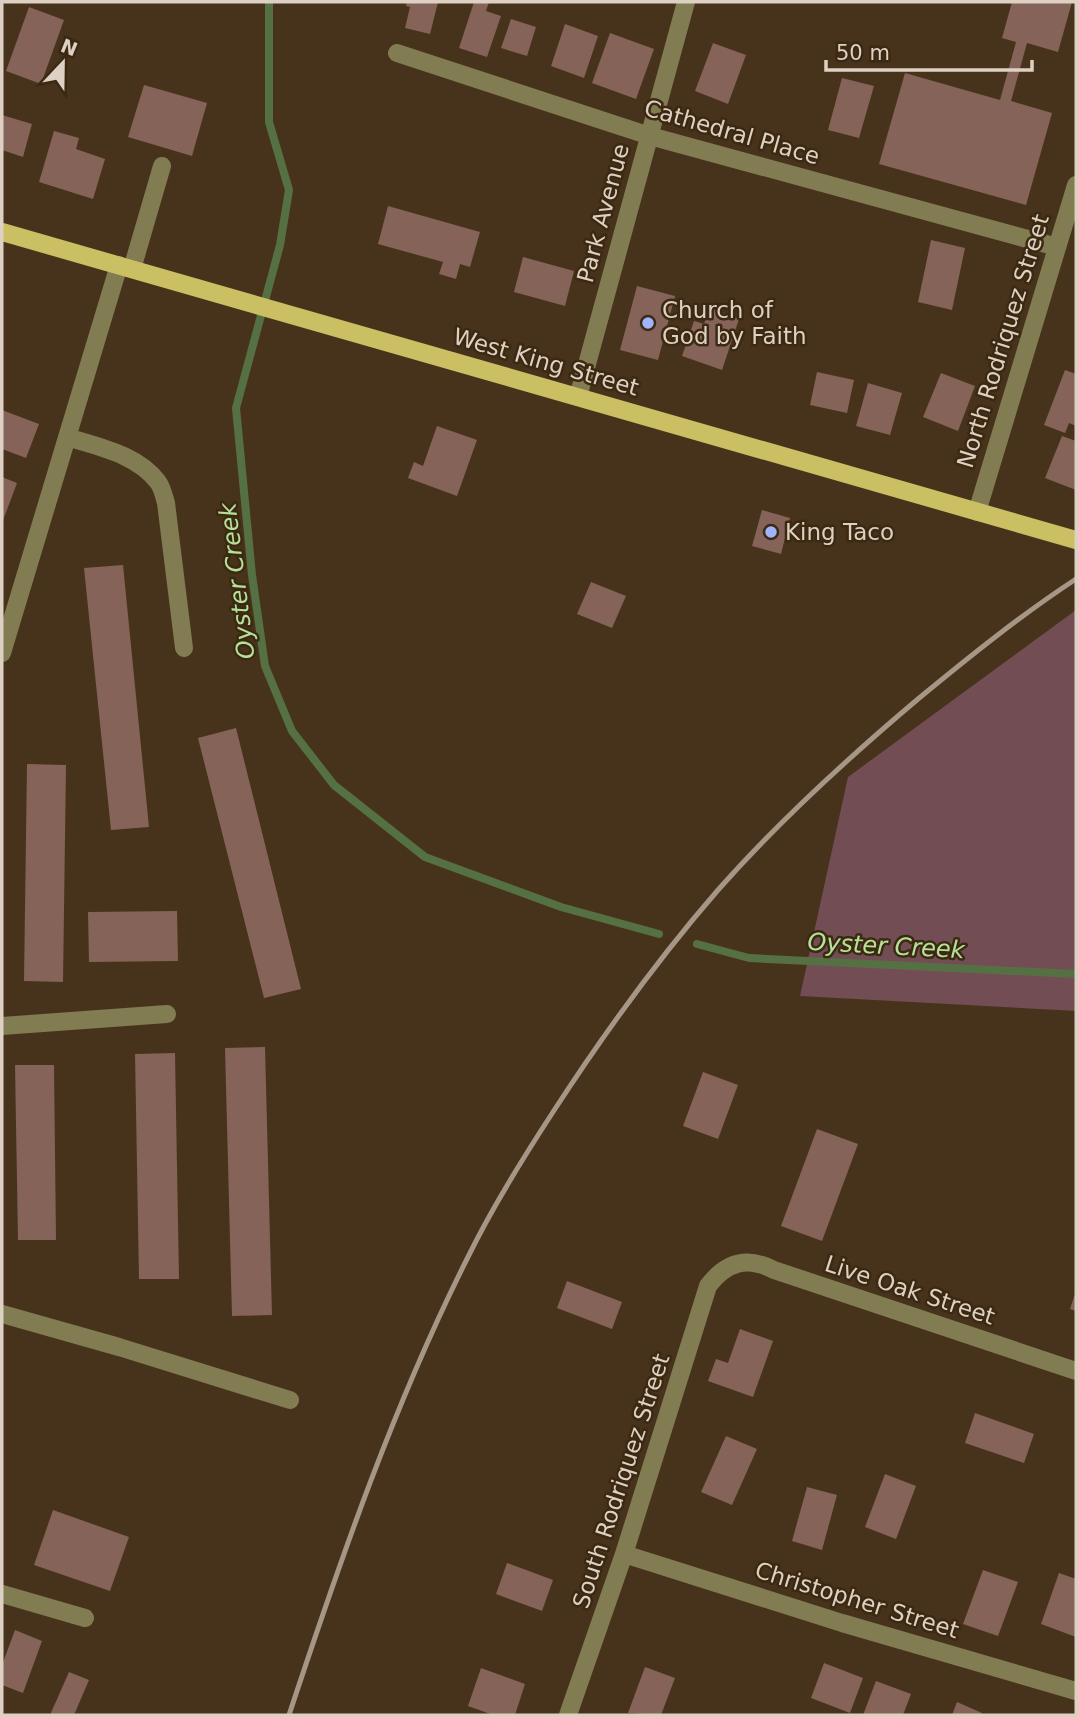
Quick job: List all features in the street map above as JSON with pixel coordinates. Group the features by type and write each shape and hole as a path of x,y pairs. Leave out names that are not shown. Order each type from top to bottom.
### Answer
{"main road":[{"name":"West King Street","path":"2,232 1076,540"}],"street":[{"name":"Park Avenue","path":"578,397 686,2"},
{"name":"Cathedral Place","path":"397,53 650,136 1057,247"},
{"path":"2,653 67,437 162,166"},
{"name":"North Rodriquez Street","path":"977,512 1076,184"},
{"path":"67,437 122,454 146,469 160,484 166,503 184,648"},
{"path":"2,1026 167,1014"},
{"name":"Live Oak Street","path":"727,1267 748,1262 761,1264 1076,1371"},
{"name":"South Rodriquez Street","path":"568,1715 624,1554 708,1286 716,1275 727,1267"},
{"path":"2,1314 290,1400"},
{"name":"Christopher Street","path":"624,1554 842,1623 1076,1691"},
{"path":"2,1594 85,1618"}],"shaded area":[{"path":"1076,610 1076,1011 800,996 848,777"}],"building":[{"path":"407,2 438,2 430,34 405,28 410,7 406,6"},
{"path":"474,2 489,2 486,11 501,16 487,57 459,48"},
{"path":"1012,2 1072,2 1058,52 1027,43 1011,101 1052,113 1026,205 879,164 905,73 1000,100 1016,42 1002,38"},
{"path":"29,7 64,20 41,84 6,71"},
{"path":"511,19 536,27 527,56 501,48"},
{"path":"565,24 598,36 584,78 551,66"},
{"path":"610,33 654,49 636,99 592,83"},
{"path":"713,43 746,55 728,104 695,91"},
{"path":"842,78 874,86 859,138 828,130"},
{"path":"144,85 207,103 192,156 128,137"},
{"path":"2,115 32,124 23,157 2,150"},
{"path":"54,131 79,138 76,149 105,159 93,199 39,182"},
{"path":"388,206 480,232 470,267 460,264 456,279 439,274 443,262 378,244"},
{"path":"931,240 965,248 952,310 918,302"},
{"path":"523,257 574,271 565,306 514,292"},
{"name":"Church of God by Faith","path":"637,286 675,296 658,360 620,350"},
{"path":"709,308 739,319 722,370 682,356 694,321 704,324"},
{"path":"1065,370 1076,374 1076,426 1069,423 1065,433 1044,425"},
{"path":"817,372 854,380 847,413 810,405"},
{"path":"941,373 975,386 958,431 923,417"},
{"path":"868,383 902,393 890,435 856,426"},
{"path":"2,410 39,424 26,458 2,449"},
{"path":"437,426 477,440 457,496 408,478 414,462 423,466"},
{"path":"1062,436 1076,441 1076,490 1045,478"},
{"path":"2,477 17,483 2,523"},
{"name":"King Taco","path":"762,510 790,518 781,554 752,546"},
{"path":"123,565 149,827 111,830 84,568"},
{"path":"591,582 626,596 612,628 577,614"},
{"path":"236,728 301,989 264,998 198,738"},
{"path":"27,764 66,765 63,982 24,981"},
{"path":"177,911 178,961 89,962 88,912"},
{"path":"265,1047 272,1315 232,1316 225,1048"},
{"path":"175,1053 179,1279 139,1279 135,1054"},
{"path":"15,1065 54,1065 56,1240 18,1240"},
{"path":"703,1072 738,1085 718,1139 683,1126"},
{"path":"817,1129 858,1144 822,1241 781,1226"},
{"path":"567,1281 622,1302 612,1329 557,1308"},
{"path":"1076,1291 1076,1311 1070,1309"},
{"path":"740,1329 773,1341 753,1397 708,1381 716,1359 728,1363"},
{"path":"975,1413 1034,1434 1024,1463 965,1443"},
{"path":"726,1436 757,1449 732,1505 701,1492"},
{"path":"885,1474 916,1486 896,1539 865,1527"},
{"path":"807,1487 837,1495 822,1550 792,1541"},
{"path":"53,1510 129,1537 110,1591 34,1565"},
{"path":"507,1563 553,1580 542,1611 496,1594"},
{"path":"983,1570 1018,1582 998,1636 963,1624"},
{"path":"1059,1573 1076,1579 1076,1637 1041,1624"},
{"path":"15,1630 42,1641 23,1693 2,1685 2,1665"},
{"path":"824,1663 863,1678 850,1713 811,1698"},
{"path":"645,1667 675,1678 661,1715 628,1713"},
{"path":"481,1668 525,1684 515,1715 493,1715 468,1706"},
{"path":"69,1672 89,1680 74,1715 50,1715"},
{"path":"876,1681 911,1694 903,1715 863,1715"},
{"path":"957,1702 982,1713 952,1715"}],"waterway":[{"name":"Oyster Creek","path":"269,2 269,122 289,190 280,245 236,408 252,575 265,666 292,731 334,785 425,857 561,907 659,934"},
{"name":"Oyster Creek","path":"697,944 749,958 1076,974"}],"railway":[{"path":"289,1715 371,1481 393,1423 443,1309 499,1199 591,1055 631,998 695,916 741,864 790,815 918,699 1015,622 1076,579"}],"place":[{"name":"Church of God by Faith","path":"648,323"},
{"name":"King Taco","path":"771,532"}]}
